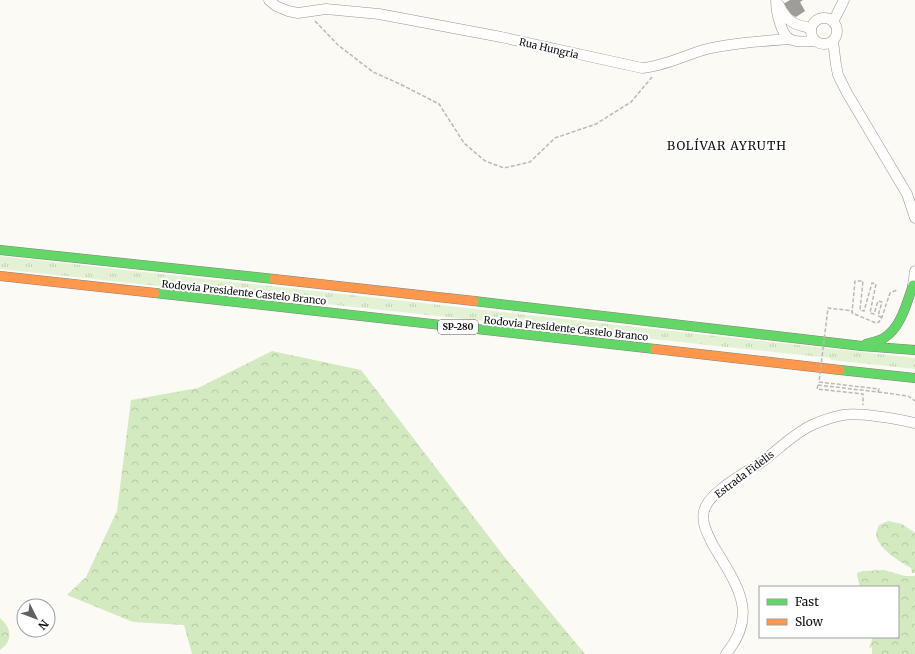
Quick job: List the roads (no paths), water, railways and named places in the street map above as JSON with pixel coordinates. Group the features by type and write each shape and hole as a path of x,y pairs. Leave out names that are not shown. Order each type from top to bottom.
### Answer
{"highway":[{"name":"Rodovia Presidente Castelo Branco","path":"0,250 360,288 862,346 915,350"},
{"name":"Rodovia Presidente Castelo Branco","path":"0,276 915,378"},
{"path":"862,346 881,340 890,334 895,327 913,285"},
{"path":"913,285 913,306 915,313"},
{"path":"894,376 915,388"}],"street":[{"name":"Rua Hungria","path":"270,0 276,6 298,13 333,9 379,14 501,37 642,68 662,64 709,48 790,39 794,41 818,43"},
{"path":"776,0 785,16 790,21 797,25 811,28"},
{"path":"776,0 776,11 783,31 790,39"},
{"path":"833,22 844,0"},
{"path":"818,43 825,45 836,38 837,29 833,22 829,19 820,19 816,21 811,28 811,32 818,43 836,65"},
{"path":"833,41 838,75 907,194 915,218"},
{"path":"913,285 915,271"},
{"name":"Estrada Fidelis","path":"726,654 735,644 742,628 743,612 741,594 706,533 704,511 708,502 716,493 728,484 762,461 796,434 812,425 845,414 863,415 915,423"}],"district":[{"name":"BOLÍVAR AYRUTH","path":"727,146"}]}
